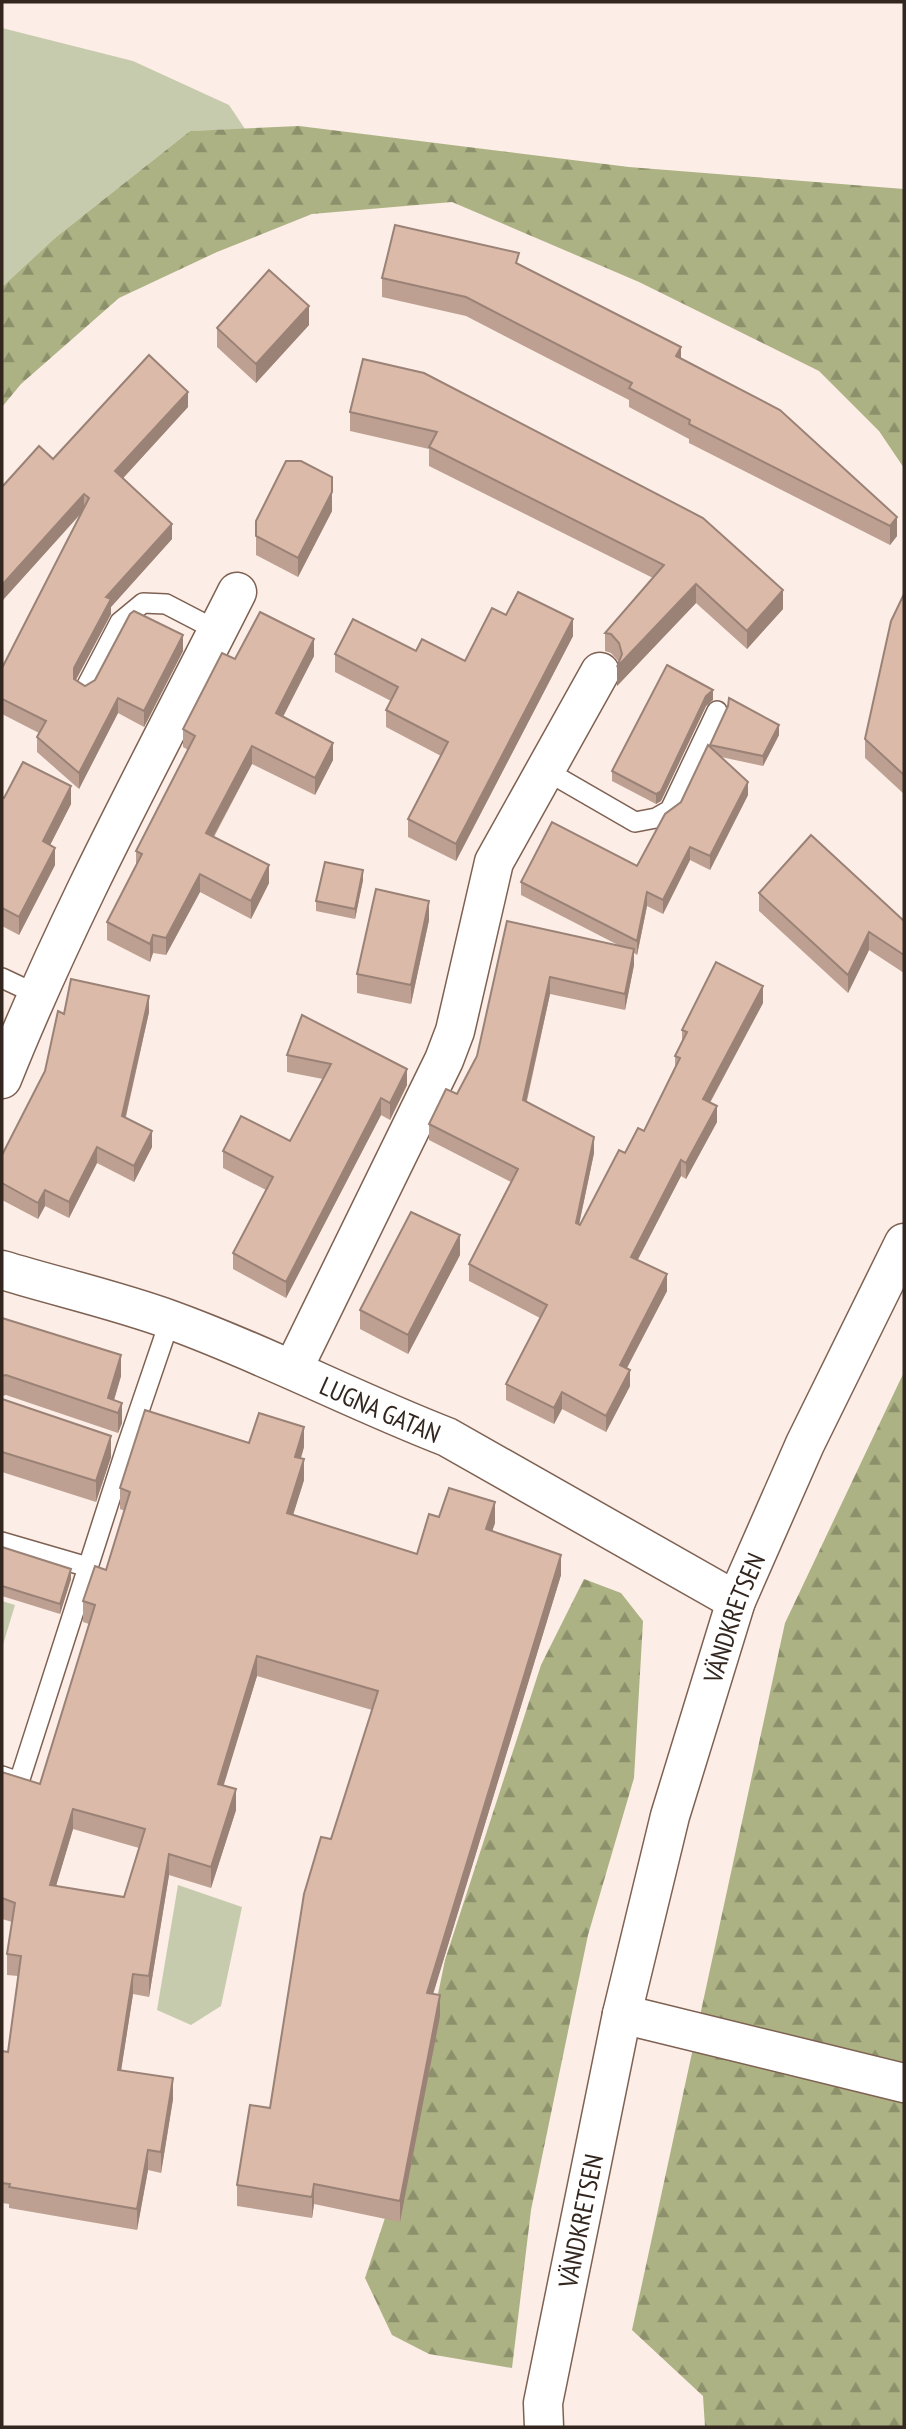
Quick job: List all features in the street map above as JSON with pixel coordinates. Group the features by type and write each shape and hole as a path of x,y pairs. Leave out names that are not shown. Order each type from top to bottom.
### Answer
{"street":[{"path":"2,1079 36,994 71,919 237,592"},
{"path":"293,1369 444,1060 455,1031 494,862 600,672"},
{"name":"VÄNDKRETSEN","path":"544,2427 543,2403 622,2014 670,1815 736,1601 804,1444 904,1243"},
{"name":"LUGNA GATAN","path":"2,1270 170,1320 293,1369 447,1437 736,1601"},
{"path":"622,2014 904,2083"}],"lane":[{"path":"85,689 120,622 143,603 166,604 218,631"},
{"path":"545,771 635,822 656,818 670,810 717,711"},
{"path":"2,978 36,994"},
{"path":"2,1776 19,1782 88,1567 119,1447 170,1320"},
{"path":"2,1542 88,1567"}],"green space":[{"path":"2,28 133,61 229,105 245,129 190,131 55,238 2,287"},
{"path":"299,126 629,167 904,189 904,468 879,431 819,371 639,282 452,202 312,214 217,252 119,298 21,384 2,407 2,287 55,238 190,131"},
{"path":"904,1372 904,2427 705,2427 703,2396 632,2330 785,1623"},
{"path":"584,1579 621,1593 643,1621 634,1778 588,1935 531,2210 512,2368 429,2354 392,2335 365,2278 403,2164 445,1960 541,1665"},
{"path":"2,1601 15,1605 2,1648"},
{"path":"178,1885 242,1907 221,2006 191,2025 157,2010"}],"building":[{"path":"395,225 519,253 516,263 681,347 676,356 780,410 897,517 890,526 689,424 690,420 629,388 632,383 466,297 382,278"},
{"path":"269,270 309,306 256,364 217,328"},
{"path":"149,355 188,392 115,471 172,524 106,597 111,599 74,668 74,679 85,686 95,680 134,611 183,635 144,711 118,698 79,773 37,737 46,721 2,699 2,668 89,498 84,494 2,585 2,487 39,446 53,459"},
{"path":"363,359 424,373 703,518 783,590 747,631 696,584 617,667 622,654 619,643 611,634 605,633 664,565 429,447 437,432 350,412"},
{"path":"286,461 301,461 332,477 332,492 298,558 256,536 256,521"},
{"path":"518,592 573,619 456,844 408,819 448,742 386,710 398,687 335,654 353,619 416,651 422,639 465,661 492,608 506,615"},
{"path":"904,594 904,775 865,739 891,621"},
{"path":"260,612 314,639 276,713 333,743 315,778 252,746 206,833 269,865 251,901 200,874 166,938 153,935 150,944 107,922 142,854 136,851 195,736 183,729 222,653 235,659"},
{"path":"667,665 713,690 706,696 661,791 656,794 612,771"},
{"path":"729,698 779,725 763,756 710,745"},
{"path":"708,745 748,782 710,856 690,847 663,900 647,892 637,941 521,882 552,822 637,866 665,814 681,802"},
{"path":"23,762 71,786 43,841 55,848 19,917 2,908 2,797 4,798"},
{"path":"811,835 904,921 904,955 869,932 848,975 759,893"},
{"path":"325,862 363,870 355,909 316,901"},
{"path":"376,889 429,901 411,985 357,974"},
{"path":"507,921 634,949 625,994 550,977 523,1100 594,1137 576,1223 580,1225 619,1150 625,1153 638,1128 644,1131 680,1058 675,1056 687,1032 682,1030 716,962 763,986 703,1099 717,1106 686,1163 681,1160 631,1257 667,1274 620,1365 630,1370 606,1416 562,1392 554,1408 506,1384 547,1305 469,1264 518,1169 429,1124 446,1089 457,1094 477,1056"},
{"path":"71,979 149,996 122,1116 152,1131 134,1166 97,1147 69,1202 45,1190 38,1203 2,1183 2,1155 45,1071 58,1011 64,1014"},
{"path":"302,1015 407,1069 390,1103 381,1098 286,1282 233,1253 273,1177 223,1151 241,1116 290,1141 331,1064 287,1055"},
{"path":"411,1212 460,1235 408,1335 360,1310"},
{"path":"2,1318 121,1355 108,1398 122,1403 118,1413 6,1375 2,1376"},
{"path":"2,1399 111,1436 96,1481 2,1452"},
{"path":"145,1410 249,1443 259,1413 304,1427 295,1457 304,1459 287,1513 417,1554 429,1514 439,1517 449,1488 495,1502 486,1529 561,1555 427,1993 440,1995 400,2201 314,2184 312,2197 237,2185 250,2105 270,2108 304,1894 321,1837 331,1839 378,1691 257,1656 218,1784 236,1789 211,1867 169,1854 149,1976 133,1974 118,2070 173,2078 161,2152 148,2150 137,2209 9,2187 10,2184 2,2183 2,2051 8,2052 21,1956 7,1954 15,1903 2,1898 2,1772 40,1784 95,1605 83,1601 95,1566 106,1570 130,1492 120,1488","holes":["73,1809 145,1829 124,1897 50,1885"]},
{"path":"2,1547 71,1569 60,1604 2,1586"}]}
